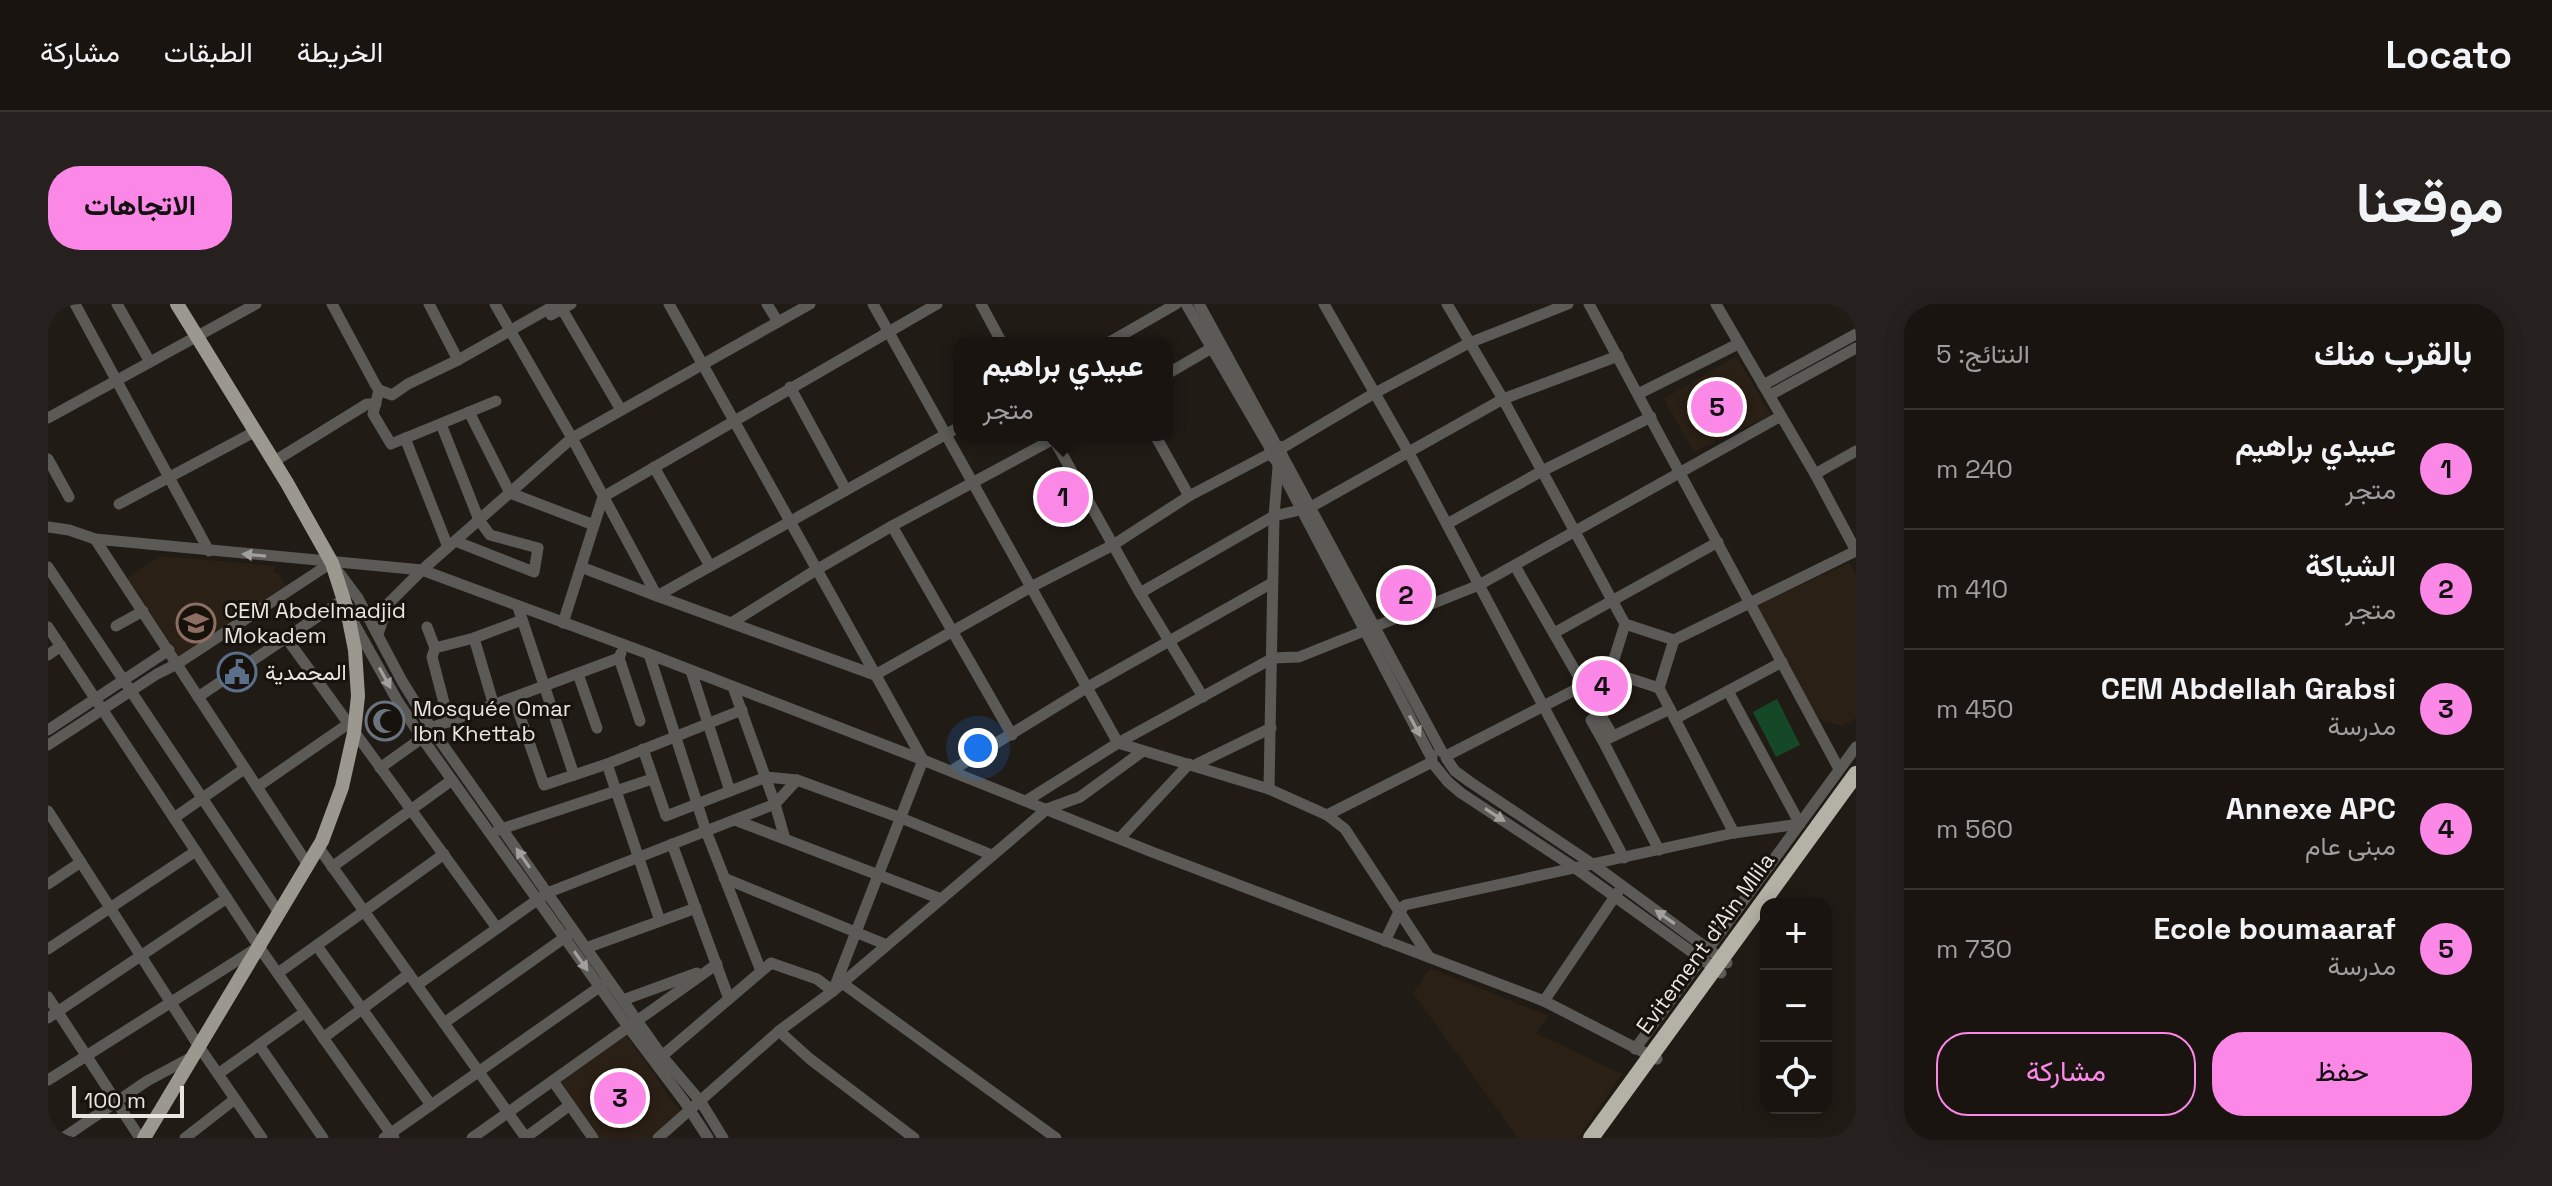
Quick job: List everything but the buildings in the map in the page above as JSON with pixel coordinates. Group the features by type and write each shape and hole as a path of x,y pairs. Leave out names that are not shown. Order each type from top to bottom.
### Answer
{"highway":[{"name":"Evitement d'Ain Mlila","path":"1591,1138 1647,1055 1856,774"},
{"name":"Evitement d'Ain Mlila","path":"1775,898 1856,790"},
{"name":"Evitement d'Ain Mlila","path":"1716,962 1760,917"},
{"name":"Evitement d'Ain Mlila","path":"1602,1138 1647,1055"}],"main road":[{"path":"142,1138 319,848 342,787 358,696 355,650 332,563 177,304"}],"street":[{"path":"75,304 209,551"},
{"path":"117,304 150,362"},
{"path":"332,304 379,390 392,395 408,384 512,334"},
{"path":"429,304 458,360"},
{"path":"495,304 657,596"},
{"path":"669,304 923,760"},
{"path":"767,304 778,322"},
{"path":"378,634 389,603 422,570 572,438 810,304"},
{"path":"873,304 1118,743 1269,789 1327,815 1345,829 1429,958"},
{"path":"563,623 603,497 937,304"},
{"path":"981,304 999,337"},
{"path":"1118,337 1176,304"},
{"path":"1186,304 1216,345"},
{"path":"1199,304 1216,345 1369,627 1439,759 1448,782 1461,793 1575,868 1618,892 1716,962 1800,824 1856,747"},
{"path":"1324,304 1409,453 1624,858"},
{"path":"1447,304 1503,399 1625,624 1674,640 1856,551 1716,304"},
{"path":"875,675 1031,587 1113,545 1189,496 1276,454 1373,394 1469,343 1568,304"},
{"path":"1589,304 1839,769"},
{"path":"48,418 250,305"},
{"path":"408,384 438,378 512,334 537,313 564,306 621,410"},
{"path":"1767,390 1856,334"},
{"path":"1638,394 1738,344"},
{"path":"1173,370 1216,345"},
{"path":"1767,390 1856,348"},
{"path":"1140,593 1274,516 1304,509 1503,399 1618,356"},
{"path":"790,387 846,490"},
{"path":"379,390 373,414 391,444 496,401"},
{"path":"273,462 367,404 376,404"},
{"path":"469,412 510,493 594,525"},
{"path":"1026,801 1118,743 1273,658 1299,657 1479,585 1781,416"},
{"path":"1447,524 1542,471 1651,417"},
{"path":"405,438 451,544 534,572 538,548 490,535 479,520 441,424"},
{"path":"657,596 953,431"},
{"path":"119,504 254,432"},
{"path":"733,622 892,526 1046,441"},
{"path":"1058,441 1140,593 1203,697"},
{"path":"1158,441 1189,496"},
{"path":"1815,474 1856,451"},
{"path":"1269,789 1276,454"},
{"path":"48,459 69,497"},
{"path":"654,467 710,566"},
{"path":"892,526 1012,735"},
{"path":"48,527 95,539 422,570 649,654 1544,1001 1647,1055"},
{"path":"95,539 308,865"},
{"path":"1554,633 1718,542"},
{"path":"332,563 358,598 402,681 496,831 633,1025 708,1138"},
{"path":"48,745 332,563"},
{"path":"1515,566 1600,714 1659,850"},
{"path":"48,567 279,913"},
{"path":"581,567 875,675"},
{"path":"951,771 1086,688 1272,583"},
{"path":"198,697 345,604 397,700 422,738 452,780 496,831"},
{"path":"518,607 574,775"},
{"path":"116,626 143,611"},
{"path":"435,648 474,638 522,620"},
{"path":"1610,672 1625,624"},
{"path":"48,627 259,947 389,1136 604,984"},
{"path":"427,627 435,648 432,657 449,722"},
{"path":"474,638 494,706"},
{"path":"287,639 497,928"},
{"path":"1659,688 1674,640"},
{"path":"623,645 619,658 640,721"},
{"path":"48,655 61,646"},
{"path":"48,730 169,650"},
{"path":"649,654 706,831 761,971"},
{"path":"380,768 431,728 619,658"},
{"path":"1608,738 1728,691 1782,662"},
{"path":"691,671 730,791"},
{"path":"1327,815 1610,672 1659,688 1734,833"},
{"path":"578,674 597,728"},
{"path":"733,687 785,839"},
{"path":"1728,691 1800,824"},
{"path":"514,699 544,785 607,764 742,710"},
{"path":"257,787 351,728"},
{"path":"1120,838 1192,764 1271,728"},
{"path":"643,749 666,816 766,777 797,780 992,855"},
{"path":"658,1138 779,1031 887,945 1047,809 1080,797 1143,751"},
{"path":"1439,759 1594,865 1618,892"},
{"path":"838,985 923,760"},
{"path":"607,764 660,921"},
{"path":"174,818 244,769"},
{"path":"496,831 652,779"},
{"path":"332,867 452,780"},
{"path":"417,985 542,896 775,804 797,780"},
{"path":"49,814 171,1002 194,1052 218,1074 262,1138"},
{"path":"735,820 941,899"},
{"path":"1385,941 1405,905 1734,833 1800,824"},
{"path":"672,844 714,966 729,999"},
{"path":"319,848 526,1138 570,1105"},
{"path":"48,949 196,851"},
{"path":"278,973 444,854"},
{"path":"48,884 81,862"},
{"path":"724,878 887,945"},
{"path":"1544,1001 1618,892"},
{"path":"53,1014 227,898"},
{"path":"586,948 696,908"},
{"path":"569,934 586,948 604,984 623,1000 633,1025 701,1102 723,1138"},
{"path":"444,1023 569,934"},
{"path":"317,946 431,1105"},
{"path":"48,1080 259,947"},
{"path":"662,1056 771,963 838,985 1056,1138"},
{"path":"623,1000 714,966"},
{"path":"472,1138 714,966"},
{"path":"323,1038 409,974"},
{"path":"48,997 53,1014 87,1056 142,1138"},
{"path":"218,1074 305,1012"},
{"path":"779,1031 810,1059 914,1138"},
{"path":"259,1045 323,1138"},
{"path":"63,1138 194,1052"},
{"path":"553,1081 593,1138"},
{"path":"185,1138 235,1099"}],"shaded area":[{"path":"1736,356 1771,415 1694,452 1664,399"},
{"name":"CEM Abdelmadjid Mokadem","path":"161,556 275,566 274,572 280,575 288,589 180,657 127,577"},
{"path":"1849,563 1856,576 1856,718 1843,726 1817,719 1757,605"},
{"path":"1430,968 1549,1016 1536,1033 1622,1074 1578,1138 1518,1138 1413,993"},
{"path":"626,1035 680,1112 650,1138 598,1138 559,1084"}],"green space":[{"path":"1777,699 1800,745 1776,757 1753,712"}],"place":[{"name":"Ecole boumaaraf","path":"1717,407"},
{"name":"عبيدي براهيم","path":"1063,497"},
{"name":"الشياكة","path":"1406,595"},
{"name":"CEM Abdelmadjid Mokadem","path":"196,623"},
{"name":"المحمدية","path":"237,672"},
{"name":"Annexe APC","path":"1602,686"},
{"name":"Mosquée Omar Ibn Khettab","path":"385,721"},
{"name":"CEM Abdellah Grabsi","path":"620,1098"}]}
